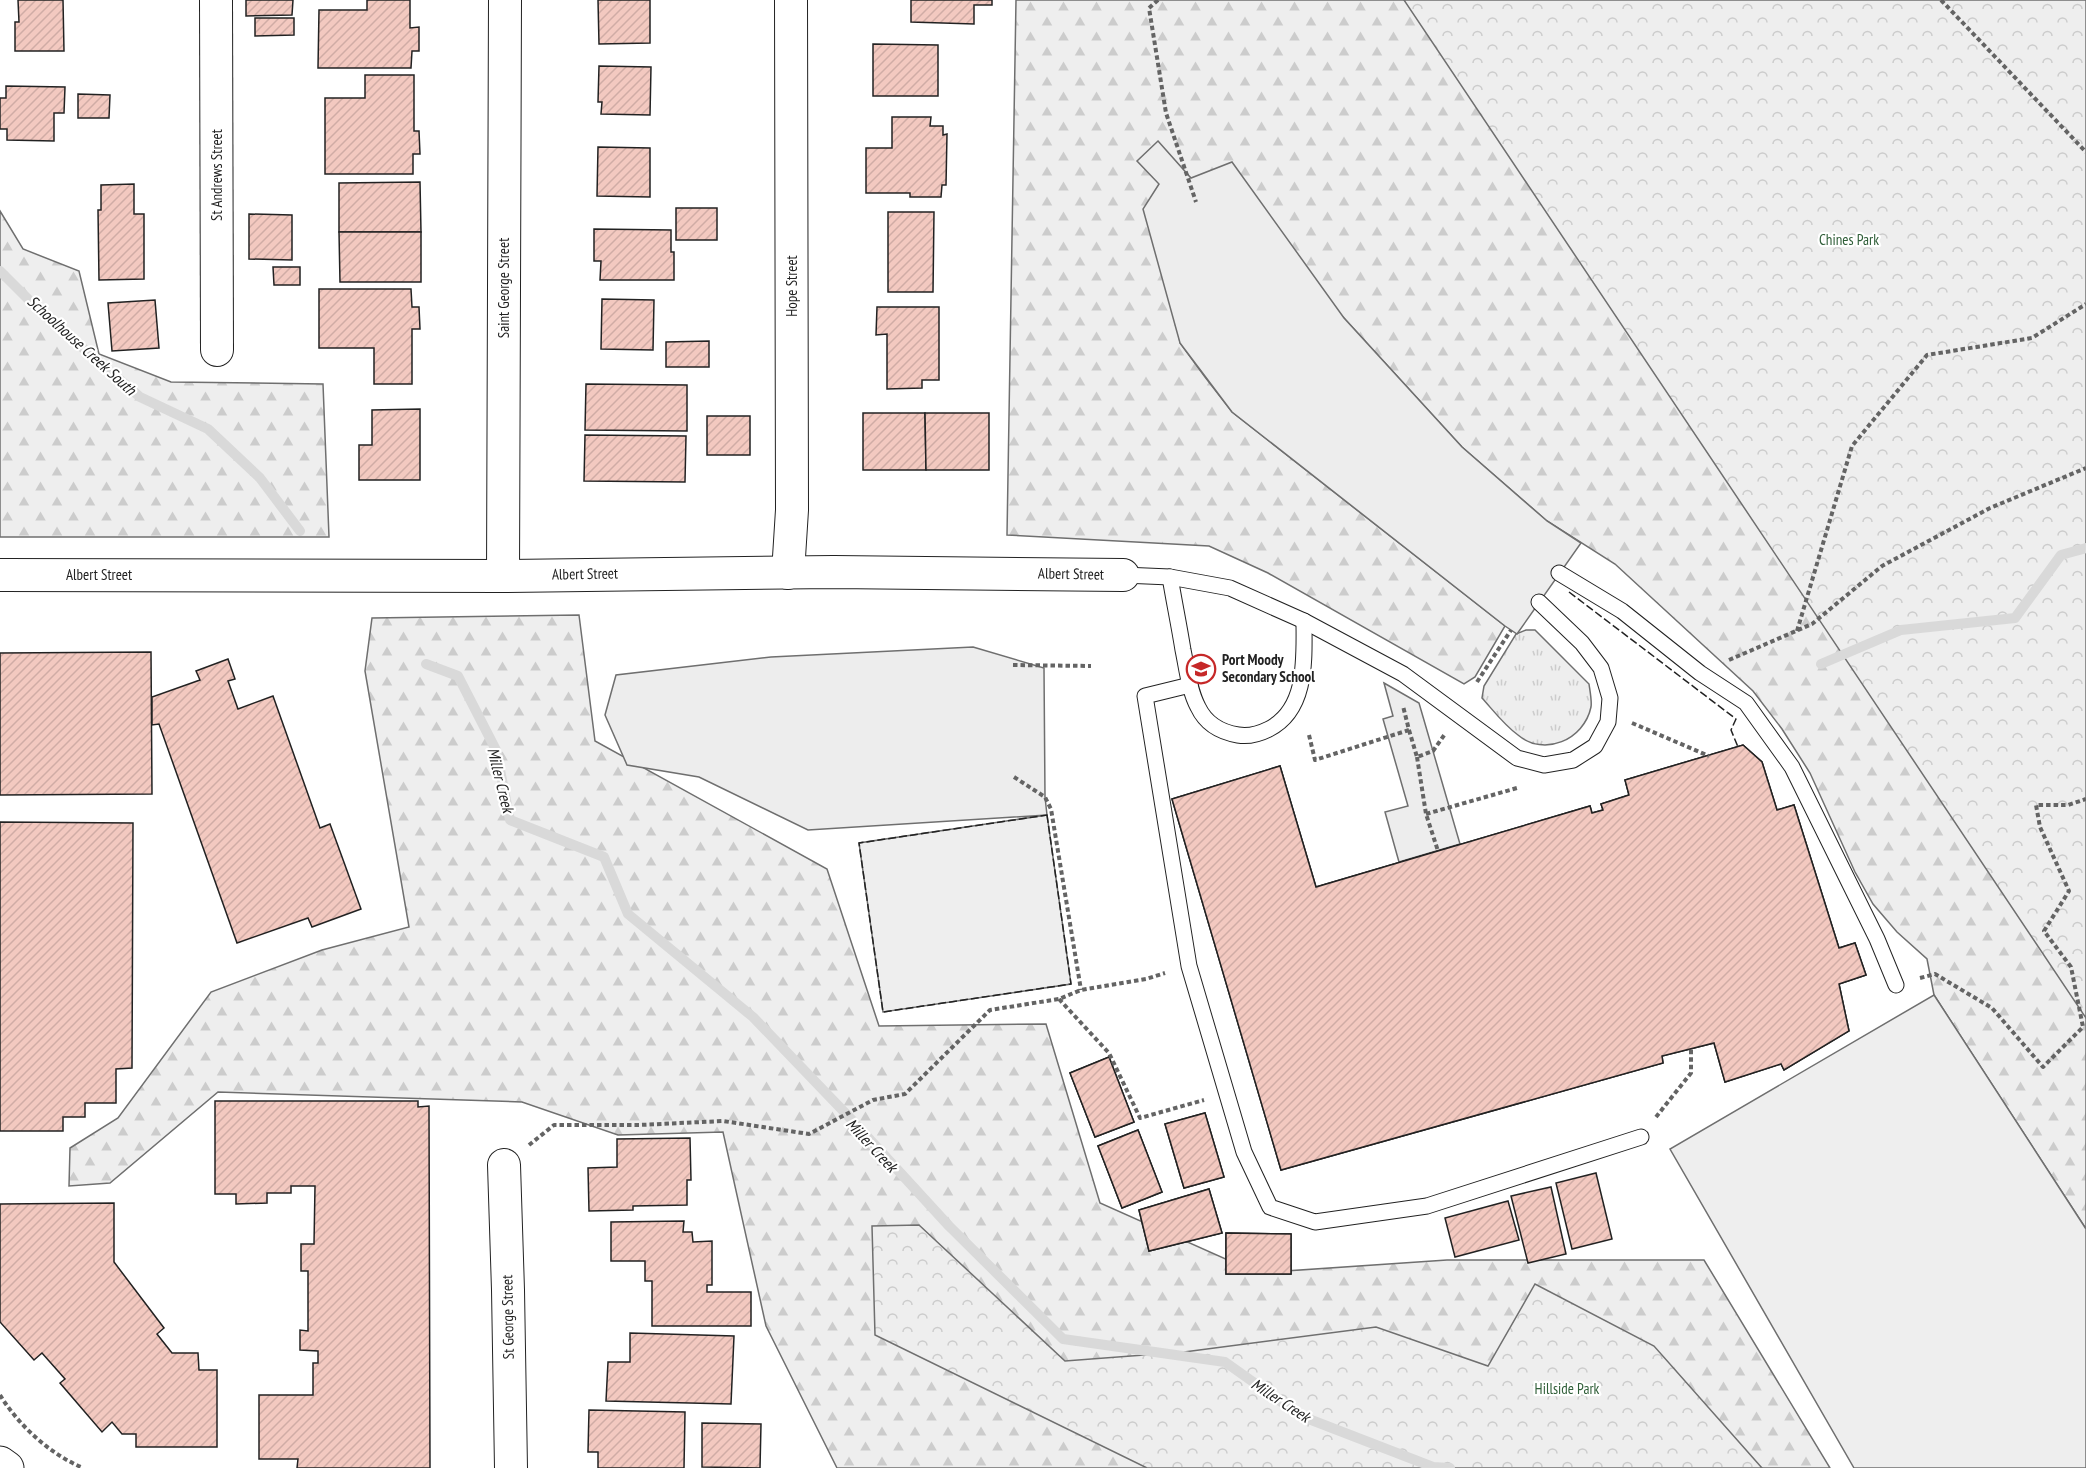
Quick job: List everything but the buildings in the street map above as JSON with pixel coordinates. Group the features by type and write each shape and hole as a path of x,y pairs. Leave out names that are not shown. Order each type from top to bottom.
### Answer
{"main road":[{"path":"0,1463 7,1468"}],"street":[{"name":"St Andrews Street","path":"216,0 217,350"},
{"name":"Saint George Street","path":"503,576 505,0"},
{"name":"Hope Street","path":"788,573 792,510 791,0"},
{"name":"Albert Street","path":"0,575 503,576 788,573 1123,575"},
{"name":"St George Street","path":"504,1166 511,1468"}],"lane":[{"path":"1559,573 1622,611 1700,672 1746,703 1792,766 1877,939 1896,985"},
{"name":"Albert Street","path":"1123,575 1170,577 1230,588 1304,621 1403,674 1517,758 1544,765 1573,760 1595,746 1608,722 1610,698 1601,668 1582,643 1539,602"},
{"path":"1170,577 1190,685 1198,708 1207,722 1220,730 1245,736 1262,733 1277,725 1290,710 1299,692 1303,670 1304,621"},
{"path":"1190,685 1145,696 1189,966 1244,1152 1269,1208 1315,1222 1427,1206 1641,1137"}],"path":[{"path":"1158,0 1149,8 1166,113 1196,202"},
{"path":"1941,0 2086,152"},
{"path":"1797,631 1852,446 1927,355 2032,338 2086,304"},
{"path":"1700,672 1812,624 1882,566 1990,508 2086,468"},
{"path":"1477,682 1511,630"},
{"path":"1013,666 1091,666"},
{"path":"1392,668 1418,757 1426,814 1438,851"},
{"path":"1631,723 1709,756"},
{"path":"1418,757 1433,752 1450,726"},
{"path":"1309,735 1315,760 1409,730"},
{"path":"1014,777 1045,797 1051,809 1081,990"},
{"path":"1426,814 1517,789"},
{"path":"1896,985 1935,974 1992,1008 2043,1067 2083,1027 2071,967 2044,931 2069,891 2040,827 2036,805 2068,805 2086,800"},
{"path":"504,1166 554,1125 639,1125 723,1121 809,1134 873,1100 905,1094 990,1010 1059,999 1081,990 1146,979"},
{"path":"1059,999 1109,1053 1140,1118 1227,1094"},
{"path":"1641,1137 1691,1073 1691,1048"},
{"path":"0,1395 24,1426 68,1462 83,1468"}],"green space":[{"path":"1016,0 2086,0 2086,1229 1934,995 1927,959 1897,932 1873,904 1855,872 1810,773 1782,729 1753,691 1615,564 1547,521 1462,447 1344,318 1191,178 1159,184 1180,343 1232,412 1505,626 1475,677 1464,684 1268,573 1209,546 1007,535"},
{"name":"Chines Park","path":"1404,0 2086,0 2086,1018"},
{"path":"0,211 23,249 79,271 99,354 171,382 323,384 329,537 0,537"},
{"path":"579,615 595,741 827,869 879,1026 1046,1024 1100,1203 1257,1273 1447,1260 1704,1260 1830,1468 837,1468 766,1326 723,1132 618,1135 522,1102 218,1092 110,1183 69,1186 70,1148 118,1118 211,992 322,950 409,927 365,671 372,618"},
{"path":"1526,630 1535,630 1589,684 1591,707 1587,719 1572,736 1551,745 1539,745 1518,735 1482,698 1484,686 1516,634"},
{"path":"1047,815 1071,984 883,1012 859,843"},
{"path":"1934,995 2086,1229 2086,1468 1854,1468 1670,1149"},
{"name":"Hillside Park","path":"919,1225 1065,1361 1184,1352 1376,1327 1488,1366 1535,1284 1654,1346 1762,1468 1147,1468 875,1335 872,1226"}],"shaded area":[{"path":"1158,141 1191,178 1232,162 1344,318 1462,447 1547,521 1581,543 1517,634 1232,412 1180,343 1143,209 1159,184 1137,161"},
{"path":"973,647 1044,668 1047,815 808,830 699,777 627,765 605,715 616,675 771,657"},
{"path":"1384,683 1419,703 1460,844 1399,862 1385,812 1408,806 1383,719 1393,716"}],"waterway":[{"name":"Schoolhouse Creek South","path":"0,271 41,312 140,397 208,429 260,478 300,531"},
{"path":"1821,664 1901,630 2015,618 2061,555 2086,548"},
{"name":"Miller Creek","path":"426,664 458,676 496,750 510,820 604,857 628,914 753,1017 949,1226 1063,1339 1225,1362 1301,1416 1433,1467 1450,1468"}],"fence":[{"path":"1569,592 1736,719 1731,730 1738,747"},
{"path":"1047,815 1071,984 883,1012 859,843 1047,815"}],"place":[{"name":"Port Moody Secondary School","path":"1201,669"}]}
